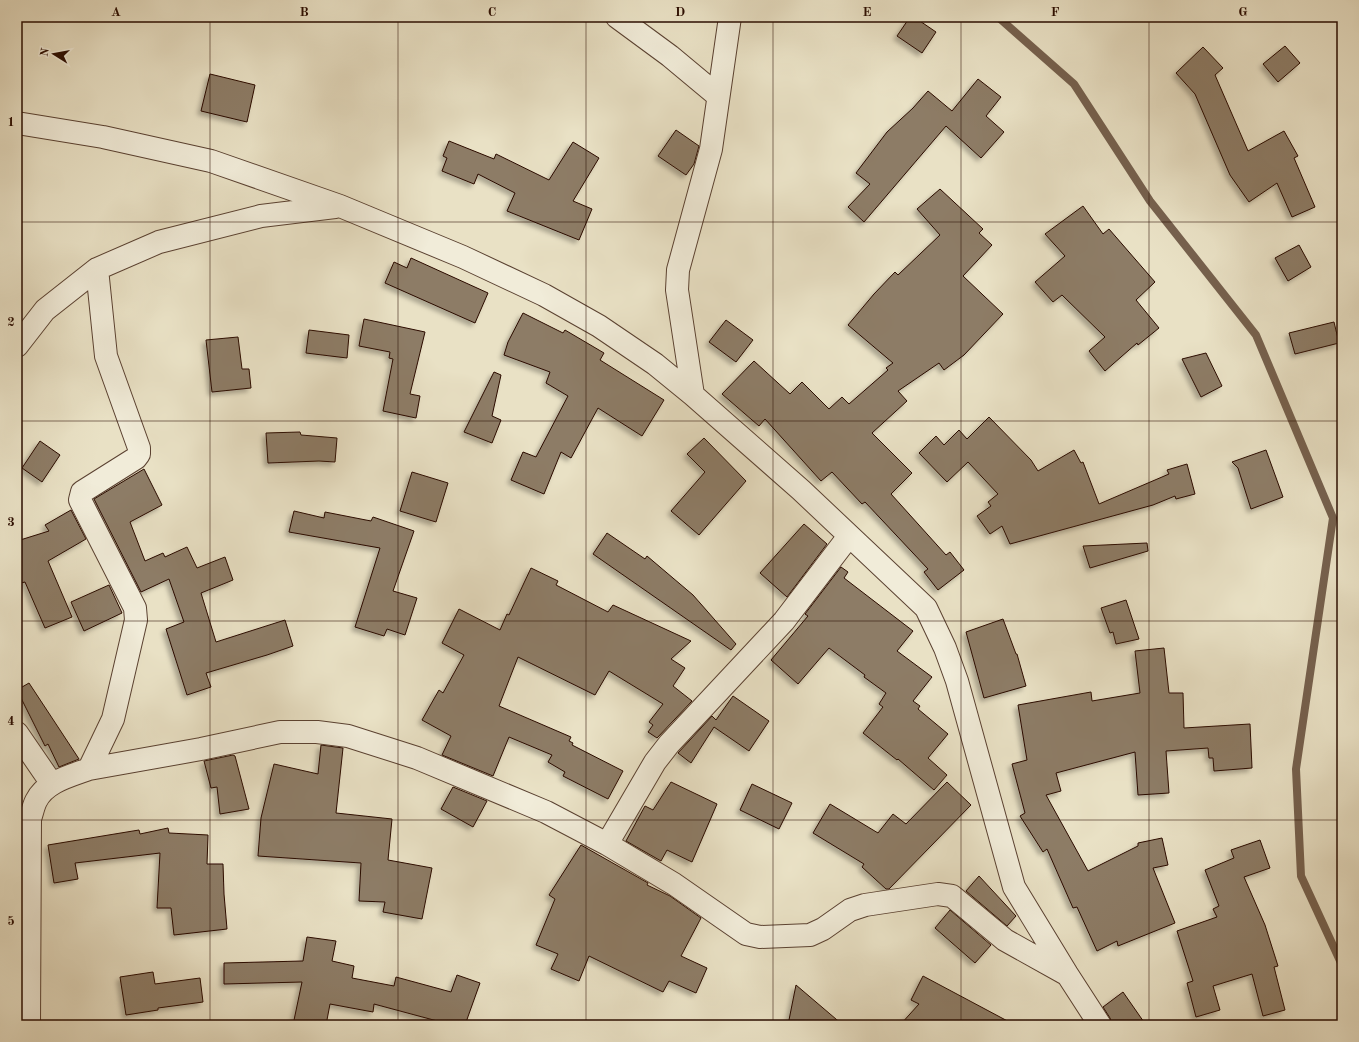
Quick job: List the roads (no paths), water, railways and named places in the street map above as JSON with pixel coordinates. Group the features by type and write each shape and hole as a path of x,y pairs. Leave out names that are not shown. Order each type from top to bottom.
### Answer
{"street":[{"path":"617,17 648,42 670,56 718,96"},
{"path":"693,395 677,290 678,270 711,149 730,17"},
{"path":"17,124 103,137 211,161 340,206 463,257 544,295 599,326 655,364 693,395 801,490 926,608 945,648 957,682 1014,887 1100,1025"},
{"path":"17,346 45,310 97,269 159,242 262,216 340,206"},
{"path":"89,769 113,719 136,620 134,608 80,500 82,492 136,458 139,454 139,448 106,356 97,269"},
{"path":"607,844 655,762 669,744 784,621 849,536"},
{"path":"29,1025 24,818 42,792 52,784 89,769 201,749 280,732 317,732 348,736 417,758 546,812 607,844 674,884 746,934 760,937 810,935 823,929 850,910 865,905 938,894 952,896 1005,940 1067,974"},
{"path":"17,733 52,784"}],"waterway":[{"path":"998,17 1074,84 1150,201 1256,335 1333,518 1296,769 1301,876 1342,965"}]}
